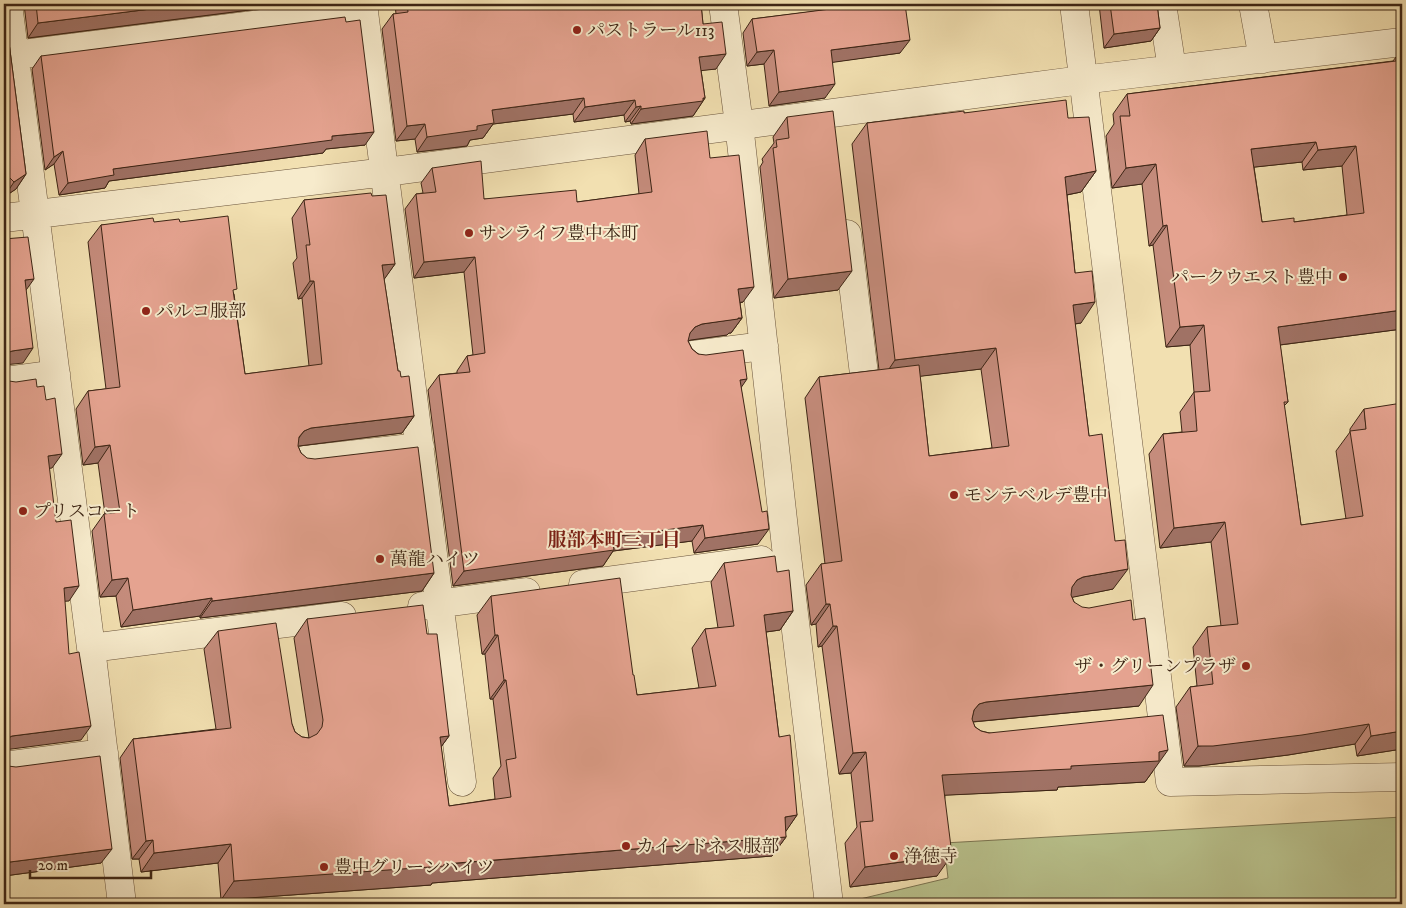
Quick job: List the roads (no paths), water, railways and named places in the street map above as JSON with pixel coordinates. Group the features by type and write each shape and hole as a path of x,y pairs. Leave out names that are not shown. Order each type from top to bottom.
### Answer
{"street":[{"path":"8,4 122,904"},
{"path":"723,4 739,124 829,904"},
{"path":"1074,4 1170,782 1402,777"},
{"path":"1162,4 1172,69"},
{"path":"1253,4 1263,58"},
{"path":"15,54 364,8 462,782"},
{"path":"4,218 386,172 1082,80 1402,42"},
{"path":"833,113 836,142"},
{"path":"844,210 864,374"},
{"path":"693,355 764,346"},
{"path":"4,380 56,374"},
{"path":"301,461 420,446"},
{"path":"401,609 788,556"},
{"path":"1119,604 1147,599"},
{"path":"91,648 278,634 363,614"},
{"path":"1134,722 1163,719"},
{"path":"4,766 104,753"}],"place":[{"name":"パストラール113","path":"577,30"},
{"name":"サンライフ豊中本町","path":"469,233"},
{"name":"パークウエスト豊中","path":"1343,277"},
{"name":"パルコ服部","path":"146,311"},
{"name":"モンテベルデ豊中","path":"954,495"},
{"name":"プリスコート","path":"23,511"},
{"name":"萬龍ハイツ","path":"380,559"},
{"name":"ザ・グリーンプラザ","path":"1246,666"},
{"name":"カインドネス服部","path":"626,846"},
{"name":"浄徳寺","path":"894,856"},
{"name":"豊中グリーンハイツ","path":"324,867"}],"district":[{"name":"服部本町三丁目","path":"614,539"}]}
